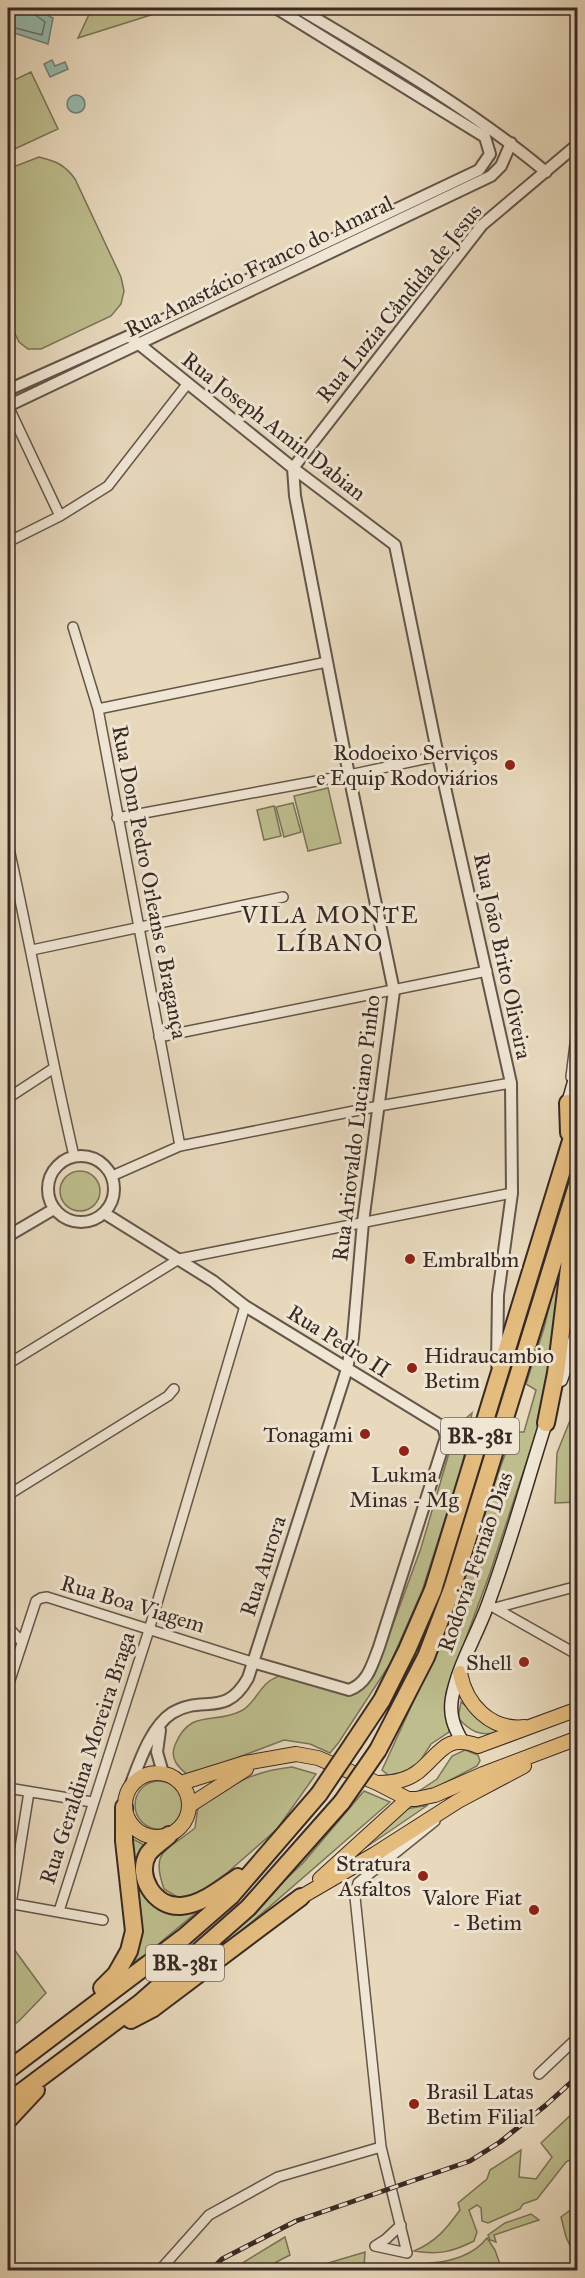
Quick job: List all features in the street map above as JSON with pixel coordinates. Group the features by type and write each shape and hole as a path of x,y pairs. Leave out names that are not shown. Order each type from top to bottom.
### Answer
{"highway":[{"name":"BR-381","path":"568,1104 570,1143"},
{"name":"Rodovia Fernão Dias","path":"8,2070 184,1937 231,1896 319,1794 382,1700 433,1590 578,1118"},
{"name":"Rodovia Fernão Dias","path":"8,2102 140,2003 248,1908 342,1802 378,1750 426,1657 452,1588 578,1182"},
{"name":"BR-381","path":"546,1423 556,1373 578,1208"},
{"path":"55,2034 116,1974 129,1951 134,1931 124,1841 124,1807"},
{"name":"BR-381","path":"169,1835 149,1853 144,1865 144,1876 148,1888 156,1898 180,1907 196,1902 221,1889 268,1855"},
{"path":"72,2052 152,2009 301,1897"},
{"path":"8,2063 29,2055"},
{"name":"BR-381","path":"8,2120 55,2067"}],"main road":[{"name":"BR-381","path":"568,1104 578,1068"},
{"name":"Rodovia Fernão Dias","path":"462,1741 454,1727 451,1714 452,1698 460,1673 492,1606 546,1423 578,1329"},
{"path":"460,1673 467,1697 484,1716 508,1726 533,1726"},
{"path":"478,1746 578,1709"},
{"path":"577,1738 578,1721"},
{"path":"301,1897 408,1799 435,1795 577,1738"},
{"path":"301,1897 375,1854 458,1801 577,1738"},
{"path":"377,1783 392,1783 407,1779 421,1770 442,1748 462,1741 478,1746 487,1758 487,1766 483,1774"},
{"path":"181,1783 263,1760 296,1754 318,1758 408,1799"},
{"path":"190,1805 241,1771 263,1760"},
{"path":"163,1773 181,1783 189,1797 190,1805 184,1823 169,1835 149,1837 140,1833 127,1817 124,1807 129,1789 135,1781 144,1776 163,1773"}],"street":[{"path":"276,8 357,58 363,46"},
{"path":"298,8 363,46 510,143 546,172"},
{"name":"Rua Anastácio Franco do Amaral","path":"8,390 129,336 479,170 490,154 485,137 357,58"},
{"name":"Rua Anastácio Franco do Amaral","path":"8,406 491,176 501,166 510,143"},
{"name":"Rua Luzia Cândida de Jesus","path":"293,468 482,225 578,144"},
{"name":"Rua Joseph Amin Dabian","path":"129,336 293,468 395,545"},
{"path":"8,543 60,516 108,486 188,383"},
{"path":"8,406 60,516"},
{"name":"Rua Ariovaldo Luciano Pinho","path":"293,468 295,496 327,663 394,991 363,1222 353,1338 347,1369"},
{"name":"Rua João Brito Oliveira","path":"395,545 438,756 511,1083 512,1193 498,1295 497,1381"},
{"name":"Rua Dom Pedro Orleans e Bragança","path":"73,627 98,708 180,1146"},
{"path":"98,708 327,663"},
{"path":"117,818 438,756"},
{"path":"8,844 74,1156"},
{"path":"32,950 283,897"},
{"path":"159,1037 487,971"},
{"path":"568,1104 578,1020"},
{"path":"8,1098 54,1068"},
{"path":"112,1176 180,1146 379,1106 511,1083"},
{"path":"74,1156 97,1159 106,1166 112,1176 114,1196 105,1213 95,1219 84,1222 62,1217 54,1209 49,1199 50,1177 64,1161 74,1156"},
{"path":"8,1364 179,1259 512,1193"},
{"path":"8,1236 54,1209"},
{"name":"Rua Pedro II","path":"105,1213 213,1281 245,1306 443,1427 446,1437 379,1647 366,1678 358,1687"},
{"name":"Rua Geraldina Moreira Braga","path":"59,1911 92,1802 149,1630 245,1306"},
{"name":"Rua Aurora","path":"129,1789 144,1752 161,1722 172,1713 186,1707 231,1700 240,1692 248,1678 347,1369"},
{"path":"8,1495 168,1396 174,1389"},
{"path":"492,1606 578,1586"},
{"name":"Rua Boa Viagem","path":"22,1642 36,1601 47,1597 252,1662 349,1690 358,1687"},
{"path":"492,1606 578,1655"},
{"path":"8,1628 22,1642 8,1686"},
{"path":"161,1722 157,1752 163,1773"},
{"path":"577,1738 578,1749"},
{"path":"8,1788 92,1802"},
{"path":"29,1792 9,1903 103,1920"},
{"path":"401,2225 387,2239 375,2246 407,2253 401,2225 381,2147 356,1897 358,1883 419,1836 458,1801"},
{"path":"539,2074 578,2037"},
{"path":"160,2271 209,2215 278,2177 381,2147"}],"green space":[{"path":"92,8 164,8 154,14 78,38"},
{"path":"31,72 58,129 8,152 8,83"},
{"path":"39,157 60,164 75,179 121,277 124,291 121,304 111,316 41,349 28,349 19,342 8,319 8,169"},
{"path":"328,788 341,843 308,851 294,796"},
{"path":"293,803 301,832 284,837 276,807"},
{"path":"274,806 281,836 264,840 257,810"},
{"path":"80,1171 88,1172 94,1177 99,1183 99,1199 94,1205 88,1210 80,1211 72,1210 66,1205 61,1199 60,1191 61,1183 66,1177 72,1172"},
{"path":"561,1275 552,1356 538,1427 490,1573 446,1692 449,1732 431,1744 417,1766 398,1778 388,1775 382,1770 449,1618 508,1448 515,1432 524,1432 536,1390 526,1384 553,1291"},
{"path":"577,1403 577,1502 555,1503 557,1453"},
{"path":"472,1413 462,1467 422,1591 390,1664 339,1742 330,1753 310,1744 284,1740 189,1776 179,1766 173,1755 181,1733 188,1726 203,1719 231,1715 245,1709 264,1686 273,1679 279,1676 352,1695 374,1676 421,1548 457,1426"},
{"path":"461,1702 498,1732 486,1734 476,1732 467,1726 458,1718"},
{"path":"465,1750 478,1755 480,1761 477,1766 429,1791 419,1791 437,1779 452,1756"},
{"path":"292,1767 316,1774 277,1829 228,1872 194,1896 177,1897 164,1889 160,1876 160,1858 169,1847 195,1828 198,1807 242,1780 264,1772"},
{"path":"154,1781 164,1781 176,1788 183,1800 183,1810 176,1822 164,1829 154,1829 139,1818 135,1810 135,1800 146,1785"},
{"path":"364,1791 390,1802 237,1935 189,1970 303,1863"},
{"path":"428,1805 343,1863 401,1810"},
{"path":"129,1837 146,1846 155,1902 204,1906 144,1956 130,1964"},
{"path":"11,1945 46,1993 8,2029 8,1951"},
{"path":"577,2109 577,2156 566,2162 537,2199 488,2223 482,2221 481,2208 477,2205 469,2210 477,2232 474,2241 445,2252 414,2251 435,2239 446,2229 460,2210 458,2203 487,2179 490,2170 521,2150 519,2177 536,2179 552,2157 541,2143"},
{"path":"576,2206 578,2207 577,2261 566,2237 561,2217"},
{"path":"531,2214 539,2220 494,2235 496,2242 490,2240 488,2235 505,2223"},
{"path":"285,2237 290,2255 261,2270 231,2270"},
{"path":"487,2238 495,2250 502,2270 441,2270 430,2263 446,2261 469,2253"},
{"path":"365,2252 364,2268 311,2269 315,2267"}],"water":[{"path":"8,8 33,8 53,18 48,44 8,31"},
{"path":"52,60 55,66 65,62 68,69 50,77 44,64"},
{"path":"72,95 80,95 85,100 83,111 72,113 67,108 67,100"}],"railway":[{"path":"211,2270 222,2259 296,2221 470,2161 500,2142 578,2076"}],"place":[{"name":"Rodoeixo Serviços e Equip Rodoviários","path":"510,765"},
{"name":"Embralbm","path":"410,1259"},
{"name":"Hidraucambio Betim","path":"412,1368"},
{"name":"Tonagami","path":"365,1434"},
{"name":"Lukma Minas - Mg","path":"404,1451"},
{"name":"Shell","path":"524,1662"},
{"name":"Stratura Asfaltos","path":"423,1876"},
{"name":"Valore Fiat - Betim","path":"534,1910"},
{"name":"Brasil Latas Betim Filial","path":"414,2104"}],"district":[{"name":"VILA MONTE LÍBANO","path":"330,929"}]}
